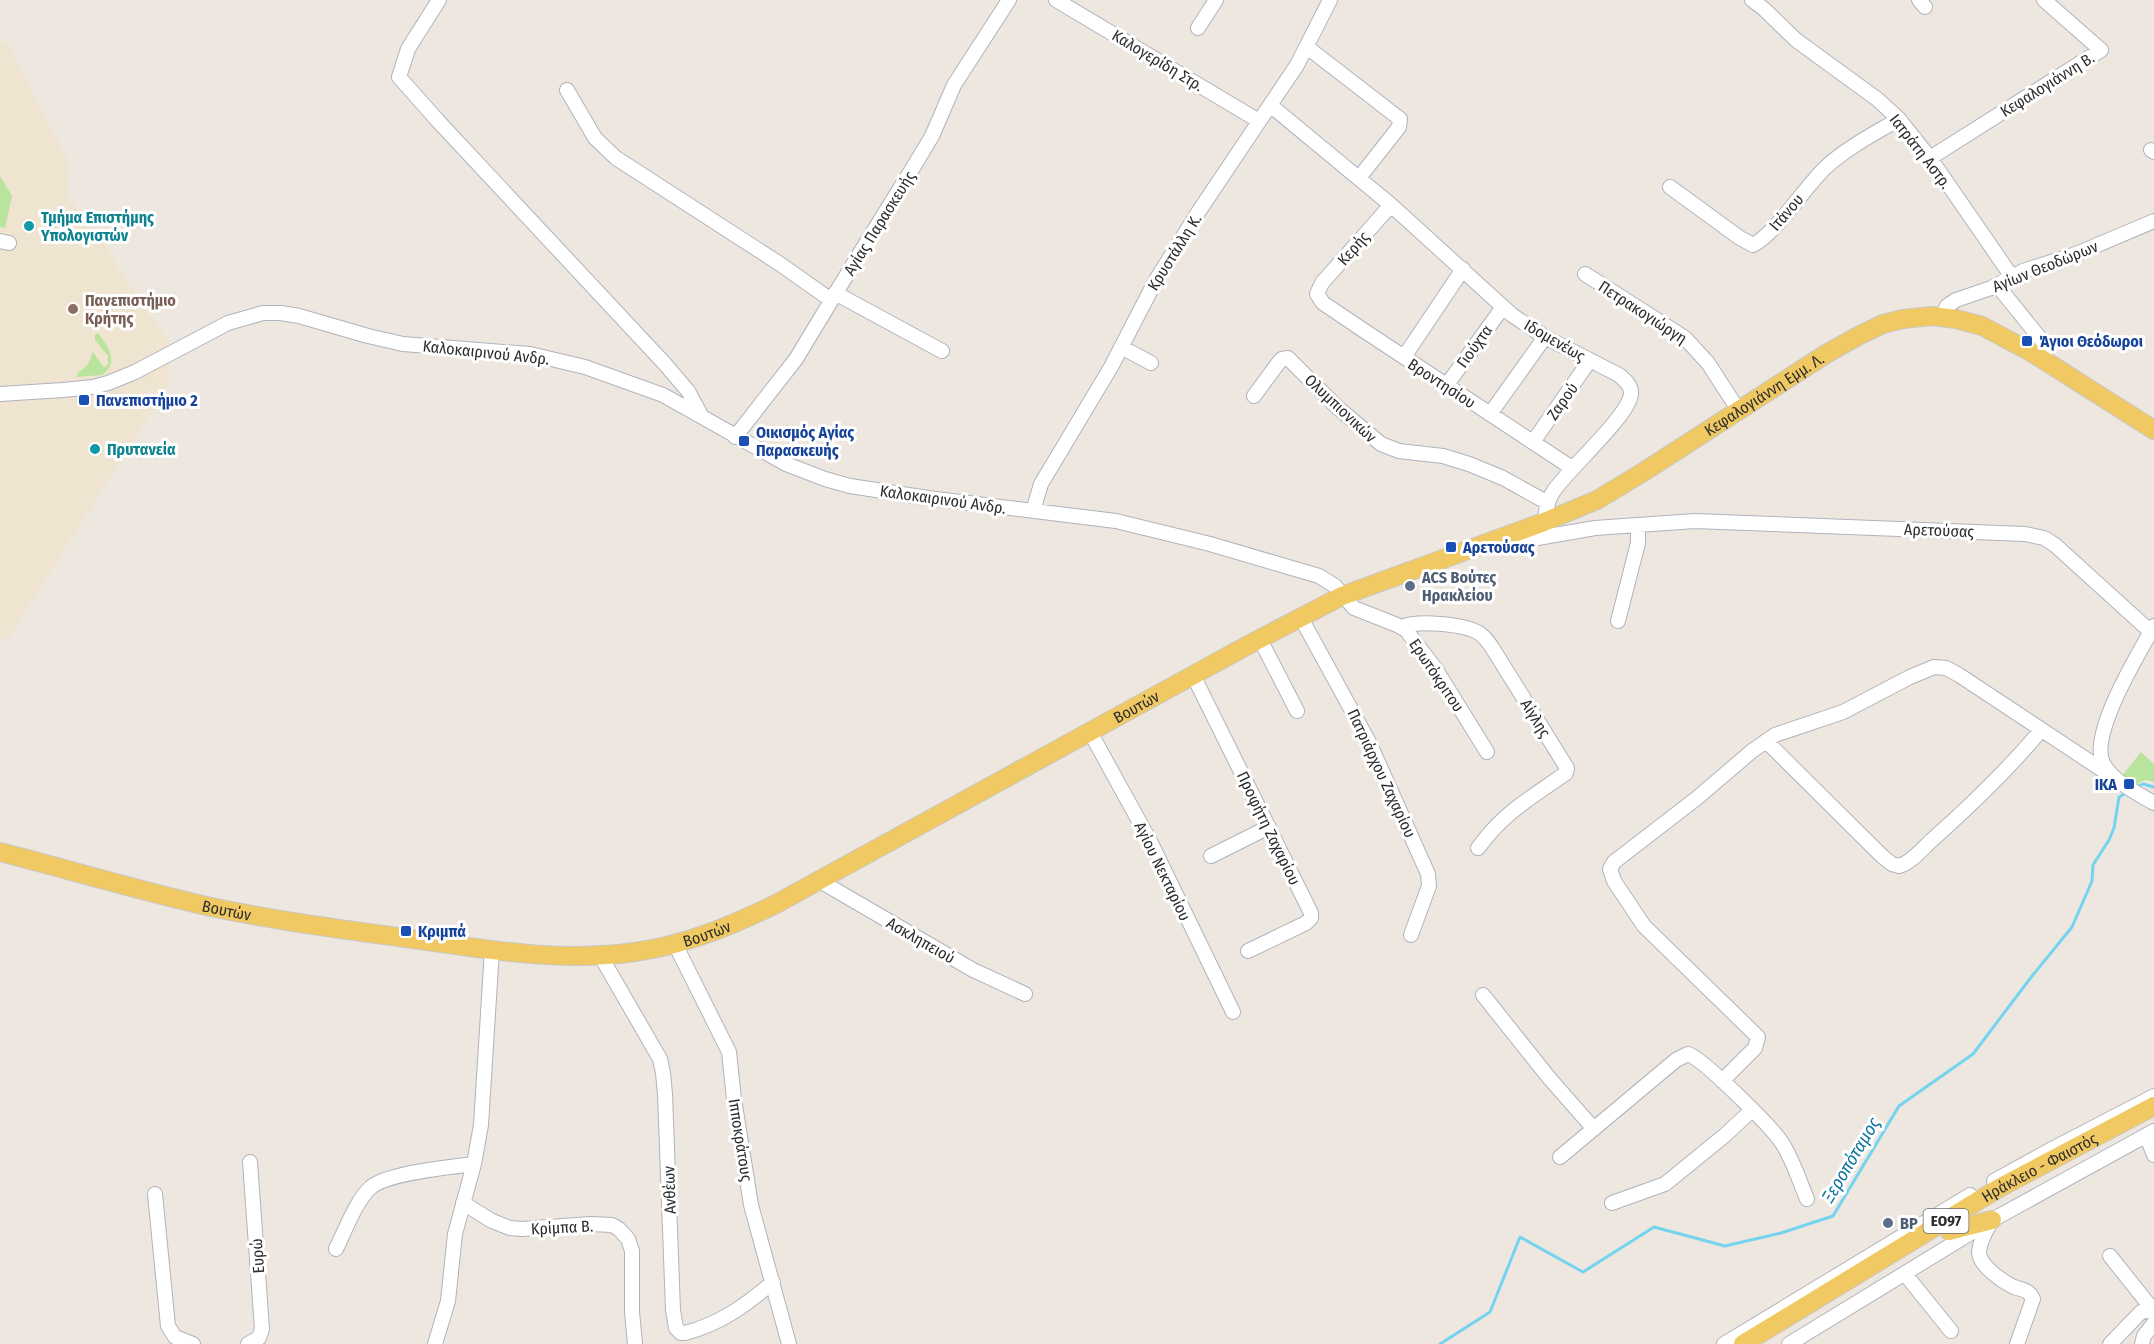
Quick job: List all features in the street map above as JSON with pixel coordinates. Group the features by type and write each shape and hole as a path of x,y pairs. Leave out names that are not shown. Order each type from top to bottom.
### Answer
{"main road":[{"name":"Κεφαλογιάννη Εμμ. Λ.","path":"1342,596 1582,507 1614,491 1826,354 1866,332 1903,319 1942,317 1970,322 1995,331 2154,430"},
{"name":"Βουτών","path":"0,852 230,911 298,922 492,950 550,956 643,951 675,944 735,923 820,881 1193,675 1342,596"},
{"name":"Ηράκλειο - Φαιστός","path":"1743,1344 1998,1188 2154,1106"},
{"name":"Ηράκλειο - Φαιστός","path":"1764,1344 1937,1226 2064,1165 2154,1117"},
{"path":"1968,1207 1996,1180"},
{"path":"1937,1226 1992,1220"}],"street":[{"path":"439,0 408,49 399,77 664,363 688,392 704,419"},
{"name":"Αγίας Παρασκευής","path":"735,437 796,359 932,136 954,85 1009,0"},
{"name":"Καλογερίδη Στρ.","path":"1056,0 1259,121"},
{"path":"1198,28 1215,0"},
{"name":"Κρυστάλλη Κ.","path":"1033,511 1037,492 1049,469 1121,347 1166,263 1297,65 1329,0"},
{"name":"Ιατράτη Αστρ.","path":"1752,0 1796,40 1877,99 1899,119 1930,158 2012,277"},
{"name":"Κεφαλογιάννη Β.","path":"1930,158 2101,50 2044,0"},
{"path":"1307,47 1400,119 1399,127 1359,178"},
{"path":"567,90 595,138 616,158 649,182 833,296 942,351"},
{"name":"Ιδομενέως","path":"1270,105 1391,205 1503,307 1545,337 1624,379 1631,390 1630,398 1610,427 1555,489 1548,504 1544,522"},
{"name":"Ιτάνου","path":"1670,187 1753,245 1766,234 1827,166 1899,119"},
{"name":"Κερής","path":"1317,294 1328,276 1391,205"},
{"name":"Αγίων Θεοδώρων","path":"1942,317 1947,306 1956,300 2154,221"},
{"path":"1404,357 1463,269"},
{"name":"Πετρακογιώργη","path":"1585,274 1685,338 1708,363 1739,411"},
{"path":"1997,285 2043,342 2045,361"},
{"name":"Βροντησίου","path":"1317,294 1323,303 1572,468"},
{"name":"Γιούχτα","path":"1446,386 1503,307"},
{"name":"Καλοκαιρινού Ανδρ.","path":"0,394 93,387 108,383 135,372 228,323 263,313 280,313 403,344 554,358 663,394 786,464 825,479 850,486 928,498 1116,522 1246,554 1319,576 1329,582 1342,596"},
{"path":"1490,414 1545,337"},
{"path":"1121,347 1151,363"},
{"name":"Ολυμπιονικών","path":"1254,396 1279,362 1288,358 1338,408 1381,444 1399,451 1460,460 1493,473 1548,504"},
{"name":"Ζαρού","path":"1533,442 1590,360"},
{"name":"Αρετούσας","path":"1515,533 1520,539 1526,540 1595,528 1724,521 2025,534 2044,538 2055,545 2152,629"},
{"path":"1618,621 1638,543 1638,525"},
{"name":"Ερωτόκριτου","path":"1342,596 1354,608 1402,627 1429,660 1488,752"},
{"name":"Πατριάρχου Ζαχαρίου","path":"1301,618 1369,742 1428,874 1429,886 1411,935"},
{"name":"Αίγλης","path":"1402,627 1416,624 1441,625 1473,631 1481,635 1494,649 1567,768 1566,773 1497,823 1478,848"},
{"path":"2113,777 2102,761 2101,736 2130,669 2152,629"},
{"path":"1260,639 1298,711"},
{"path":"1722,1081 1755,1048 1758,1037 1644,926 1614,881 1610,868 1618,859 1766,741 1789,729 1843,712 1910,677 1938,667 1946,668 2154,803"},
{"name":"Προφήτη Ζαχαρίου","path":"1193,675 1312,916 1301,926 1248,951"},
{"path":"1766,741 1883,856 1892,864 1899,866 1909,861 1954,819 2041,730"},
{"name":"Αγίου Νεκταρίου","path":"1090,732 1150,841 1233,1012"},
{"path":"1211,856 1269,827"},
{"name":"Ασκληπειού","path":"820,881 973,970 1025,994"},
{"name":"Ιπποκράτους","path":"675,944 729,1052 751,1205 789,1344"},
{"path":"435,1344 448,1301 455,1234 474,1164 483,1109 492,950"},
{"name":"Ανθέων","path":"600,955 657,1054 663,1072 673,1310 676,1328 681,1333 685,1333 723,1319 746,1305 773,1282"},
{"path":"1483,995 1550,1079 1594,1129"},
{"path":"1560,1157 1683,1055 1693,1056 1769,1128 1784,1147 1807,1198"},
{"path":"1724,1344 1937,1226 1996,1180 2154,1096"},
{"path":"1611,1203 1665,1184 1716,1143 1752,1110"},
{"path":"1789,1344 1992,1220 2150,1133 2154,1155"},
{"name":"Ευρώ","path":"248,1344 259,1338 262,1329 250,1162"},
{"path":"336,1249 362,1198 374,1185 401,1176 474,1164"},
{"path":"155,1194 168,1326 177,1339 194,1344"},
{"name":"Κρίμπα Β.","path":"463,1203 492,1221 510,1228 607,1224 620,1229 628,1239 632,1251 632,1312 635,1344"},
{"path":"1992,1220 1981,1243 1979,1253 1982,1259 1987,1267 2009,1284 2026,1290 2033,1299 2017,1344"},
{"path":"2110,1256 2154,1314"},
{"path":"1905,1274 1951,1331"},
{"path":"2110,1344 2141,1312 2154,1314"},
{"path":"2142,1344 2154,1314"}],"shaded area":[{"name":"Πανεπιστήμιο Κρήτης","path":"0,41 6,42 67,158 68,196 110,251 120,272 172,346 166,389 7,640 0,637"}],"green space":[{"path":"0,176 12,196 5,228 0,227"},
{"path":"98,333 110,354 110,365 102,375 77,377 78,372 88,364 93,352 104,368 109,363 107,359 109,357 95,340 95,335"},
{"path":"2141,752 2154,764 2154,782 2145,780 2132,786 2122,776"}],"waterway":[{"name":"Ξεροπόταμος","path":"2137,787 2143,784 2154,787"},
{"name":"Ξεροπόταμος","path":"1440,1344 1490,1312 1520,1237 1583,1272 1654,1227 1725,1246 1781,1233 1833,1216 1899,1106 1973,1054 2072,927 2092,881 2093,865 2114,828 2119,797 2126,793"}],"place":[{"name":"Τμήμα Επιστήμης Υπολογιστών","path":"29,226"},
{"name":"Πανεπιστήμιο Κρήτης","path":"73,309"},
{"name":"Άγιοι Θεόδωροι","path":"2027,341"},
{"name":"Πανεπιστήμιο 2","path":"84,400"},
{"name":"Οικισμός Αγίας Παρασκευής","path":"744,441"},
{"name":"Πρυτανεία","path":"95,449"},
{"name":"Αρετούσας","path":"1451,547"},
{"name":"ACS Βούτες Ηρακλείου","path":"1410,586"},
{"name":"IKA","path":"2129,784"},
{"name":"Κριμπά","path":"406,931"},
{"name":"BP","path":"1888,1223"}]}
